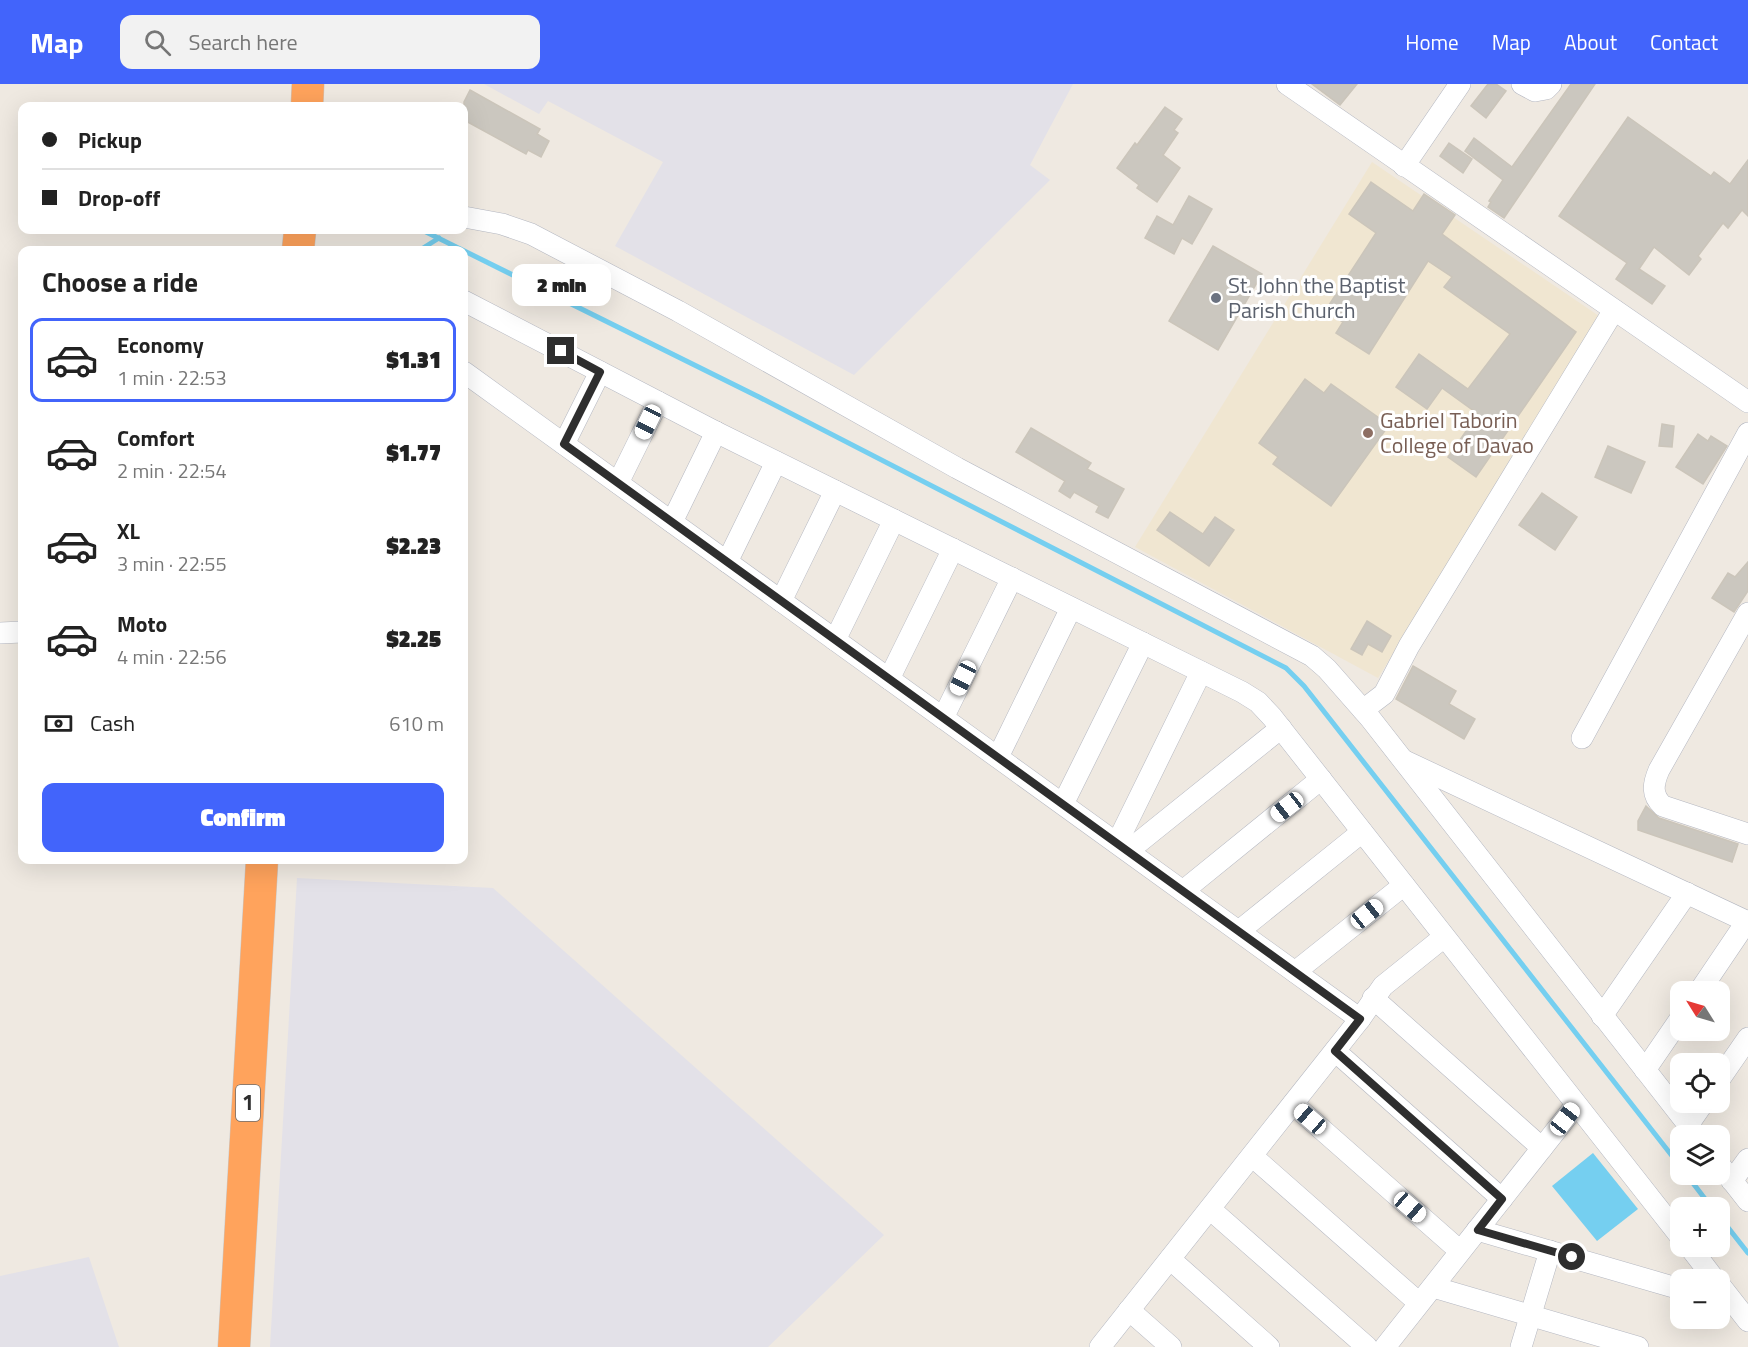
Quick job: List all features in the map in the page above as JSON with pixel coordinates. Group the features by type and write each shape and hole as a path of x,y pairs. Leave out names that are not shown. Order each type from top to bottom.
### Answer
{"highway":[{"path":"307,102 309,84"},
{"name":"1","path":"234,1347 262,864"}],"street":[{"path":"1287,84 1748,402"},
{"path":"1404,166 1460,84"},
{"path":"468,218 502,224 531,234 678,311 967,474 1294,645 1328,669 1363,710 1688,1125"},
{"path":"468,303 716,432 1251,697 1266,709 1670,1223"},
{"path":"1363,710 1384,694 1408,646 1614,310"},
{"path":"564,444 600,372"},
{"path":"468,375 1360,1019"},
{"path":"618,483 658,402"},
{"path":"672,522 716,432"},
{"path":"1582,738 1748,433"},
{"path":"727,562 776,462"},
{"path":"781,601 835,491"},
{"path":"835,640 894,520"},
{"path":"889,679 953,549"},
{"path":"943,718 1011,578"},
{"path":"998,757 1071,608"},
{"path":"1748,613 1659,770 1653,789 1656,800 1663,806 1748,834"},
{"path":"0,633 18,632"},
{"path":"1063,804 1143,643"},
{"path":"1122,847 1201,672"},
{"path":"1122,847 1281,728"},
{"path":"1401,760 1747,921 1706,981"},
{"path":"1183,891 1321,779"},
{"path":"1239,931 1362,832"},
{"path":"1295,972 1404,885"},
{"path":"1602,1016 1687,893"},
{"path":"1100,1347 1335,1051 1373,998 1393,978 1444,936"},
{"path":"1373,998 1542,1148"},
{"path":"1645,1070 1670,1034"},
{"path":"1730,1064 1748,1038"},
{"path":"1335,1051 1502,1199"},
{"path":"1293,1104 1460,1251"},
{"path":"1392,1345 1419,1303 1576,1105"},
{"path":"1252,1155 1419,1303"},
{"path":"1732,1181 1748,1159"},
{"path":"1730,1178 1748,1201"},
{"path":"1210,1209 1367,1347"},
{"path":"1478,1230 1670,1286"},
{"path":"1521,1347 1550,1251"},
{"path":"1697,1257 1707,1269"},
{"path":"1170,1259 1269,1347"},
{"path":"1433,1287 1638,1347"},
{"path":"1129,1310 1171,1347"}],"shaded area":[{"path":"484,84 1073,84 1030,165 1050,180 854,375 615,246 663,162 548,101 539,114"},
{"name":"Gabriel Taborin College of Davao","path":"1372,162 1602,318 1378,678 1135,547"},
{"path":"297,878 493,888 884,1235 768,1347 270,1347"},
{"path":"89,1257 119,1347 0,1347 0,1276"}],"water":[{"path":"1593,1153 1638,1209 1597,1241 1552,1186"}],"building":[{"path":"1312,84 1357,84 1340,105"},
{"path":"1488,84 1496,84 1506,91 1486,118 1471,106"},
{"path":"1571,84 1595,84 1504,218 1488,207 1491,202 1489,201 1503,180 1465,151 1474,138 1512,167"},
{"path":"470,90 540,129 537,134 549,141 541,157 528,150 526,154 468,122 468,102 464,102"},
{"path":"1165,107 1182,119 1174,130 1178,133 1163,155 1180,168 1157,202 1137,188 1139,185 1117,168"},
{"path":"1628,117 1711,176 1714,172 1730,184 1748,160 1748,216 1742,210 1728,228 1723,223 1698,256 1701,259 1689,275 1654,247 1639,269 1665,286 1652,304 1616,279 1627,263 1559,216"},
{"path":"1449,143 1472,159 1463,173 1440,156"},
{"path":"1371,182 1413,211 1424,194 1455,215 1442,234 1576,332 1476,477 1448,457 1478,414 1442,388 1427,409 1396,387 1419,354 1468,389 1510,334 1444,287 1452,277 1428,261 1369,354 1336,333 1343,322 1325,311 1376,233 1349,214"},
{"path":"1189,196 1212,209 1192,244 1182,238 1174,254 1145,238 1157,216 1173,225"},
{"name":"St. John the Baptist Parish Church","path":"1213,246 1262,274 1218,350 1169,321"},
{"path":"1305,379 1324,393 1331,384 1389,425 1331,506 1273,464 1278,457 1259,443"},
{"path":"1662,424 1674,426 1672,447 1659,446"},
{"path":"1031,428 1091,463 1087,469 1124,489 1108,518 1096,512 1099,506 1074,492 1070,498 1059,491 1065,481 1016,452"},
{"path":"1698,434 1708,441 1711,436 1727,446 1703,484 1676,467"},
{"path":"1608,446 1645,462 1631,493 1595,477"},
{"path":"1542,493 1577,517 1555,550 1519,525"},
{"path":"1170,512 1203,534 1215,517 1234,530 1209,566 1157,530"},
{"path":"1748,562 1748,591 1734,612 1712,598 1728,573 1735,577"},
{"path":"1367,621 1391,636 1382,652 1368,644 1362,655 1351,649"},
{"path":"1413,666 1456,691 1449,704 1475,719 1464,739 1396,699"},
{"path":"1646,806 1659,818 1738,844 1732,862 1638,830 1638,821"}],"waterway":[{"path":"430,234 454,246"},
{"path":"426,246 439,238"},
{"path":"468,253 759,397 1286,668 1304,686 1670,1153"},
{"path":"1694,1185 1704,1197"},
{"path":"1730,1230 1748,1253"}],"place":[{"name":"St. John the Baptist Parish Church","path":"1216,298"},
{"name":"Gabriel Taborin College of Davao","path":"1368,433"}],"route":[{"path":"561,351 600,372 564,444 1360,1019 1335,1051 1502,1199 1478,1230 1572,1257"}]}
